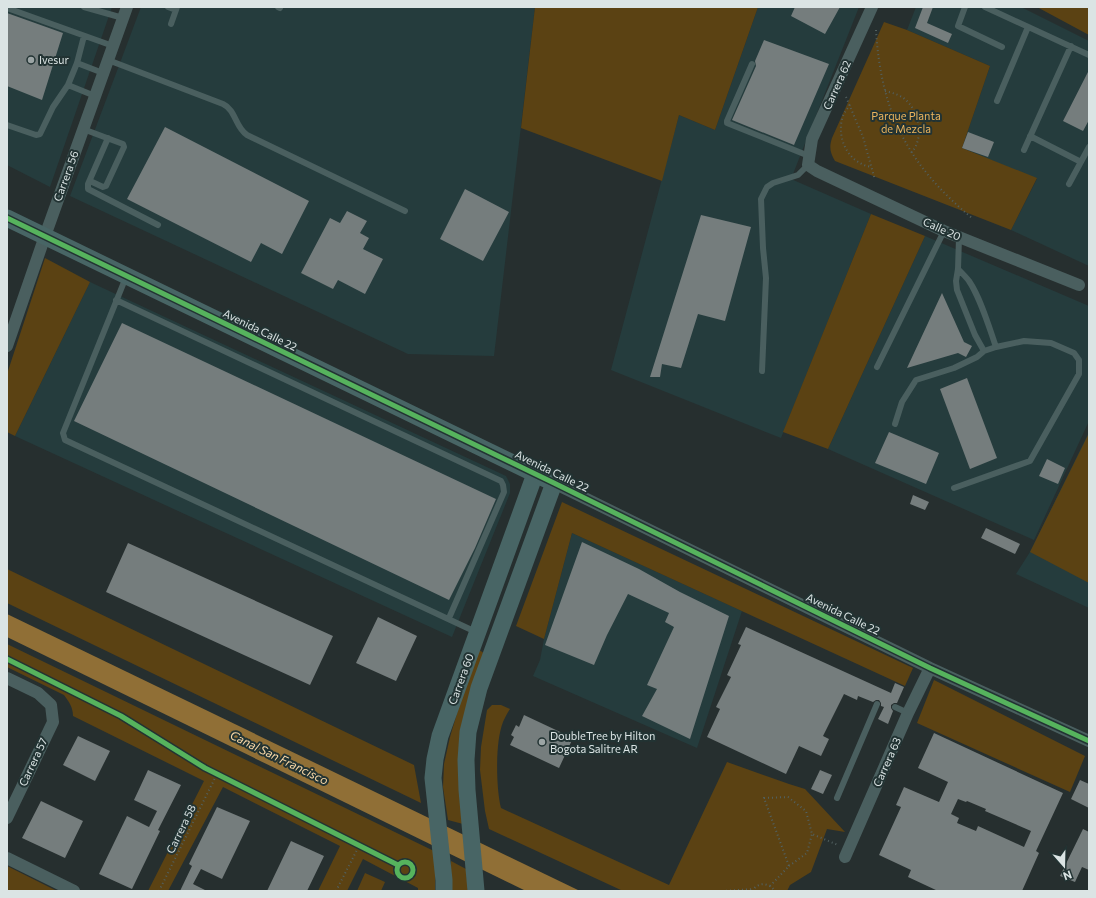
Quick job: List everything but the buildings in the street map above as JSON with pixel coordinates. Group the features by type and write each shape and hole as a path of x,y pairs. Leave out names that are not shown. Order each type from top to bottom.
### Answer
{"street":[{"name":"Carrera 62","path":"808,160 812,139 872,7"},
{"name":"Carrera 56","path":"7,346 125,12"},
{"name":"Calle 20","path":"808,160 817,171 959,238 1079,285"},
{"name":"Avenida Calle 22","path":"7,218 554,483 930,668 1089,741"},
{"name":"Carrera 60","path":"444,886 433,778 440,736 535,474"},
{"name":"Carrera 60","path":"476,890 466,760 468,732 479,688 554,483"},
{"path":"477,632 496,641"},
{"name":"Carrera 63","path":"846,853 908,713 930,668"},
{"name":"Carrera 57","path":"7,678 38,693 51,705 53,722 7,818"},
{"path":"7,858 74,891"}],"lane":[{"path":"84,7 125,12"},
{"path":"168,7 177,8 171,24"},
{"path":"965,7 958,26 1002,47"},
{"path":"985,7 1089,55"},
{"path":"7,8 113,46"},
{"path":"997,101 1028,27"},
{"path":"7,126 36,135 40,134 53,107 68,85 77,63 84,36"},
{"path":"1024,150 1071,46"},
{"path":"108,60 226,105 231,110 240,129 247,134 405,211"},
{"path":"77,63 103,73"},
{"path":"752,64 727,123 808,160 798,175 773,183 767,187 761,199 766,278 762,371"},
{"path":"68,85 95,96"},
{"path":"83,128 123,144 124,147 106,186 103,187 90,181"},
{"path":"1030,136 1081,162"},
{"path":"108,138 90,181 88,187 90,191 158,225"},
{"path":"1069,184 1089,147"},
{"path":"877,367 944,231"},
{"path":"959,238 958,270 956,281 957,290 974,335 984,351"},
{"path":"958,270 969,280 973,288 988,323 996,347"},
{"path":"126,276 63,433 65,440 477,632"},
{"path":"116,300 501,481 504,492 449,618"},
{"path":"896,424 902,402 916,380 954,368 977,357 984,351 1024,341 1051,342 1074,354 1079,360 1079,374 1030,461 954,488"},
{"path":"837,798 877,704"},
{"path":"895,707 908,713"}],"path":[{"path":"876,30 880,71 897,128 911,153 943,192 972,218"},
{"path":"885,91 896,93 907,101 915,111 919,124 919,137 914,150 911,153"},
{"path":"846,97 863,137 875,180"},
{"path":"850,105 843,117 840,129 842,141 848,152 857,161 872,168"},
{"path":"211,771 224,777"},
{"path":"770,886 789,866 807,853 812,834 806,811 788,797 764,798 789,866"},
{"path":"812,834 846,853"},
{"path":"352,842 365,849"},
{"path":"336,891 359,846"},
{"path":"722,891 752,890 763,884 770,886 775,891"}],"shaded area":[{"path":"7,7 112,7 50,187 7,165"},
{"path":"141,7 535,7 494,356 408,354 70,196"},
{"path":"758,7 859,7 791,179 871,214 781,438 611,370 679,115 715,130"},
{"path":"916,7 1021,7 1089,41 1089,266 1011,230 1037,179 962,148 990,66 907,30"},
{"path":"925,236 1089,306 1089,421 1034,540 828,449"},
{"path":"90,282 506,476 510,484 510,493 452,637 15,436"},
{"path":"1089,432 1089,608 1016,574 1030,552"},
{"path":"572,533 742,611 697,748 533,676 540,660 544,639"}],"green space":[{"path":"535,7 758,7 715,130 679,115 662,181 521,128"},
{"path":"1037,7 1089,7 1089,35"},
{"name":"Parque Planta de Mezcla","path":"884,22 907,30 990,66 962,148 1037,178 1011,230 835,161 830,150 832,138"},
{"path":"871,214 925,236 828,449 783,432"},
{"path":"45,258 90,282 15,436 7,432 7,374"},
{"path":"1089,433 1089,583 1030,552"},
{"path":"562,502 913,668 905,686 572,533 544,639 516,626"},
{"path":"7,569 414,765 421,803 7,603"},
{"path":"7,644 436,852 435,891 418,891 418,888 363,859 347,891 318,891 340,846 223,787 168,891 148,891 204,781 73,716 69,702 64,695 7,667"},
{"path":"478,649 485,654 463,824 448,820 443,787 444,764 450,737 468,676"},
{"path":"934,680 1085,756 1070,792 917,723"},
{"path":"492,705 501,705 510,709 503,722 499,741 497,777 501,808 669,885 727,762 805,789 845,832 827,829 811,872 790,885 787,891 623,891 489,829 485,811 480,770 481,747 487,710"},
{"path":"451,861 466,869 468,891 451,891"},
{"path":"7,866 57,891 7,891"},
{"path":"365,873 385,882 381,891 357,891"}],"water":[{"name":"Canal San Francisco","path":"7,614 580,891 526,891 7,637"}],"cycle path":[{"path":"7,218 554,483 930,668 1089,741"},
{"path":"7,659 121,716 205,768 398,865"},
{"path":"402,862 408,862 413,867 413,870 411,876 408,878 402,878 397,873 397,867 402,862"}],"place":[{"name":"Ivesur","path":"31,60"},
{"name":"DoubleTree by Hilton Bogota Salitre AR","path":"542,742"}]}
